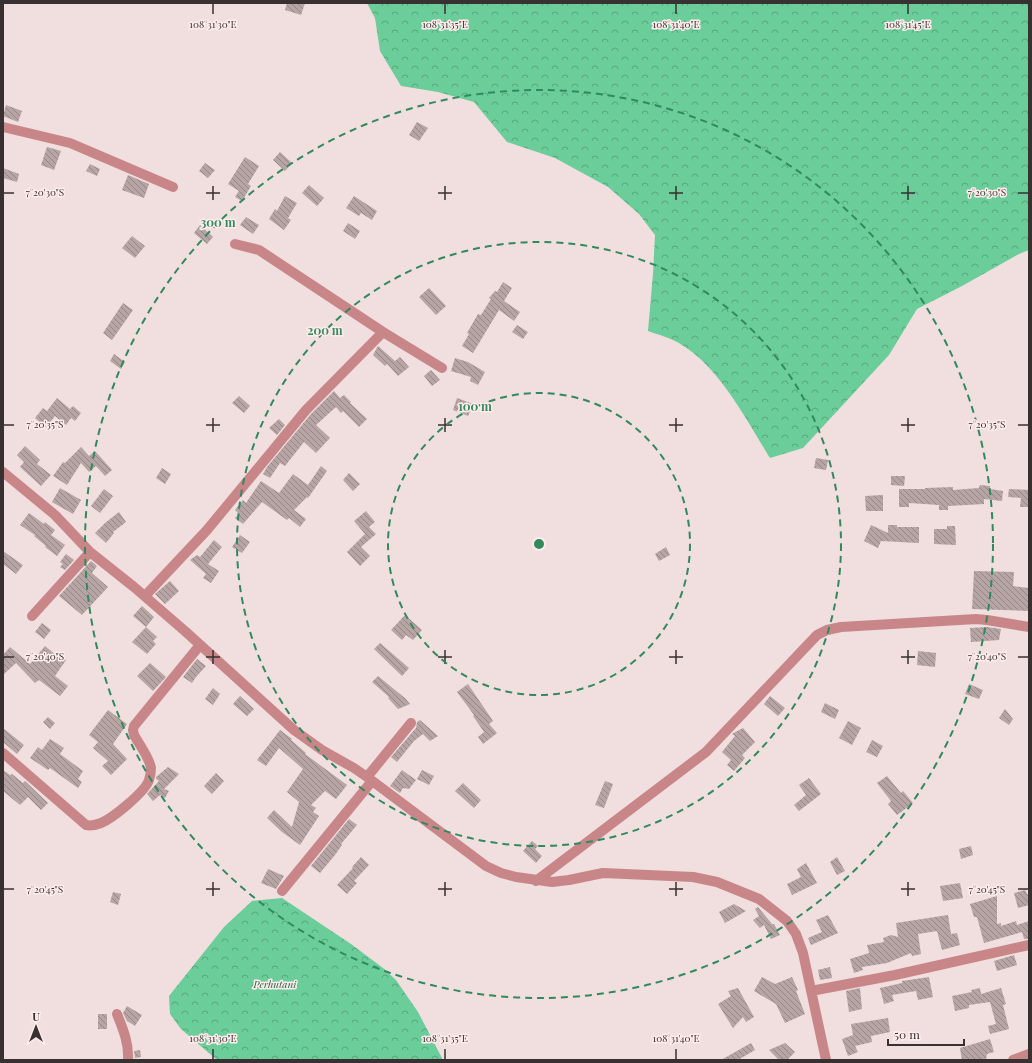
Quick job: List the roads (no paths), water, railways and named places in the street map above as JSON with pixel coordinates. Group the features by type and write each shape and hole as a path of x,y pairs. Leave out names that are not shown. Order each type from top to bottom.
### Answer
{"street":[{"path":"3,127 70,143 173,187"},
{"path":"235,244 260,250 384,332 442,368"},
{"path":"145,596 207,530 306,410 384,332"},
{"path":"4,476 55,515 90,552 145,596 294,730 322,750 354,768 486,866 501,873 536,881 552,882 603,873 693,877 718,882 759,899 776,911 787,921 796,934 803,953 826,1060"},
{"path":"32,616 90,552"},
{"path":"536,881 706,752 817,635 827,630 841,627 976,619 1029,627"},
{"path":"3,753 86,825 103,823 121,810 149,781 151,768 134,735 134,726 200,645"},
{"path":"282,891 411,723"},
{"path":"811,991 895,975 1029,945"},
{"path":"117,1014 126,1037 128,1060"},
{"path":"1013,1060 1029,1054"}],"park label":[{"name":"Perhutani","path":"275,984"}]}
